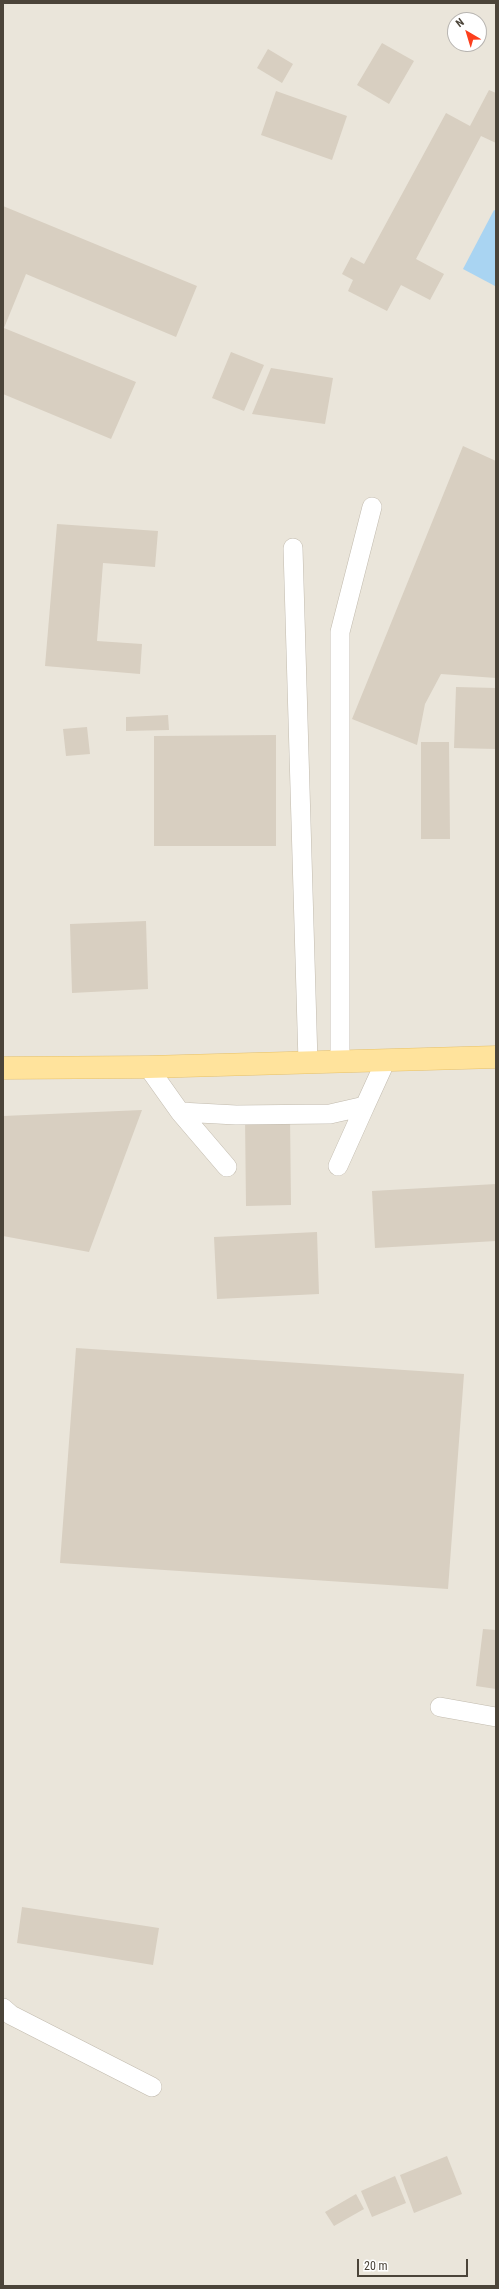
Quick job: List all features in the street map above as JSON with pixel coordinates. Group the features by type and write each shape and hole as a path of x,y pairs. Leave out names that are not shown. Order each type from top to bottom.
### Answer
{"main road":[{"path":"3,1068 148,1067 496,1057"}],"lane":[{"path":"340,1061 340,632 372,507"},
{"path":"294,548 308,1062"},
{"path":"338,1166 386,1060"},
{"path":"148,1067 180,1112 227,1167"},
{"path":"180,1112 236,1115 330,1114 365,1106"},
{"path":"440,1707 496,1717"},
{"path":"3,2008 11,2015 152,2087"}],"shaded area":[{"path":"3,3 496,3 496,2286 3,2286"}],"water":[{"path":"494,210 496,211 495,286 463,269"}],"building":[{"path":"382,43 414,61 389,104 357,85"},
{"path":"268,49 293,64 282,83 257,68"},
{"path":"489,90 496,93 496,143 481,136 416,259 444,274 430,300 401,285 387,311 348,291 353,280 342,274 351,257 364,264 446,113 470,126"},
{"path":"276,91 347,116 332,160 261,135"},
{"path":"3,206 197,286 176,337 26,274 4,328 136,382 111,439 3,394"},
{"path":"231,352 264,365 244,411 212,398"},
{"path":"271,368 333,378 325,424 252,414"},
{"path":"463,446 496,461 496,678 441,674 425,704 417,745 352,719"},
{"path":"57,524 158,531 155,567 103,563 97,641 142,644 140,674 45,666"},
{"path":"456,687 496,688 496,749 454,748"},
{"path":"168,715 169,730 126,731 126,717"},
{"path":"87,727 90,754 66,756 63,729"},
{"path":"276,735 276,846 154,846 154,736"},
{"path":"421,742 449,742 450,839 421,839"},
{"path":"146,921 148,989 72,993 70,924"},
{"path":"142,1110 89,1252 3,1236 3,1116"},
{"path":"290,1116 291,1205 246,1206 245,1117"},
{"path":"496,1184 496,1241 375,1248 372,1191"},
{"path":"317,1232 319,1294 217,1299 214,1237"},
{"path":"76,1348 464,1374 448,1589 60,1563"},
{"path":"483,1629 496,1630 496,1689 476,1686"},
{"path":"22,1907 159,1928 153,1965 17,1943"},
{"path":"447,2156 462,2194 414,2213 400,2175"},
{"path":"395,2176 406,2203 372,2217 361,2191"},
{"path":"356,2194 364,2209 334,2226 325,2212"}]}
